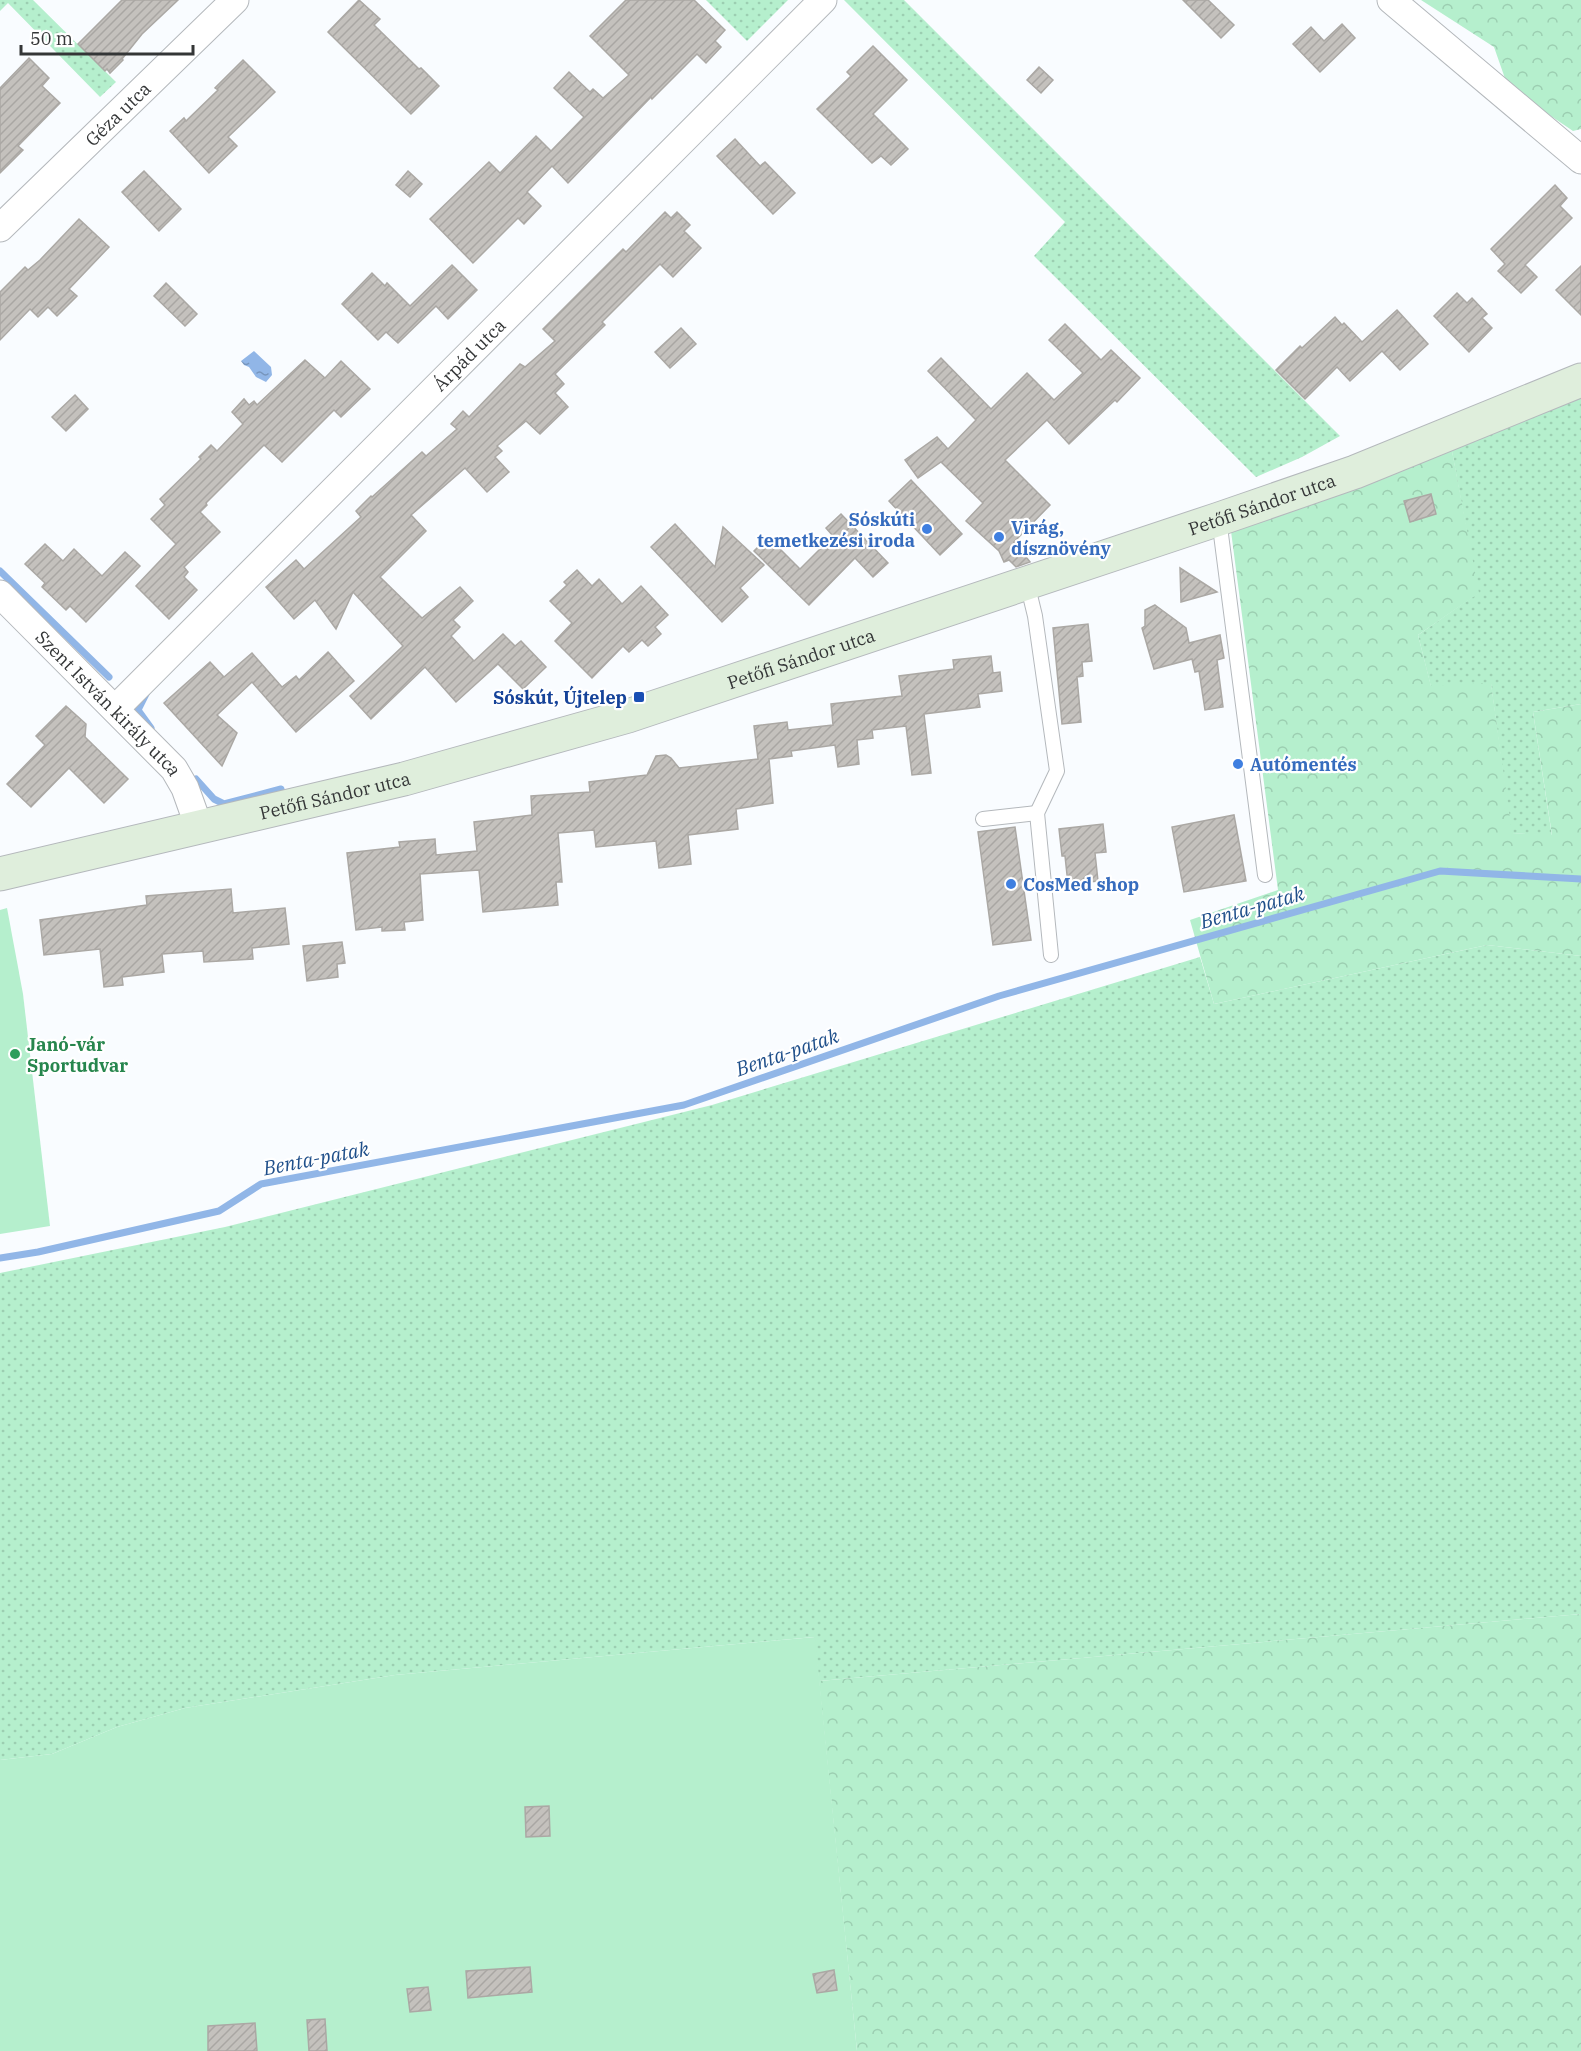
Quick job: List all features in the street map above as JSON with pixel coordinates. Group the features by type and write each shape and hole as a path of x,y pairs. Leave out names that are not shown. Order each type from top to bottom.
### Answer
{"main road":[{"name":"Petőfi Sándor utca","path":"0,874 404,779 628,716 1355,472 1581,380"}],"street":[{"name":"Géza utca","path":"0,228 235,0"},
{"name":"Árpád utca","path":"115,708 823,0"},
{"path":"1391,0 1581,160"},
{"name":"Szent István király utca","path":"0,594 115,708 179,776 199,827"}],"lane":[{"path":"1219,519 1265,875"},
{"path":"1027,583 1035,616 1057,771 1037,813 1051,955"},
{"path":"983,819 1037,813"}],"green space":[{"path":"0,0 33,0 116,82 100,97 8,3 0,11"},
{"path":"706,0 788,0 747,41"},
{"path":"844,0 904,0 1340,436 1302,457 1256,477 1034,256 1065,222"},
{"path":"1421,0 1581,0 1581,129 1573,131 1508,87 1494,47"},
{"path":"1581,380 1581,704 1533,712 1552,836 1511,833 1491,684 1431,687 1418,635 1478,593 1449,435"},
{"path":"1449,435 1479,593 1418,635 1431,686 1491,683 1512,833 1552,835 1533,712 1581,704 1581,956 1487,945 1214,1004 1190,920 1278,890 1229,516"},
{"name":"Janó-vár Sportudvar","path":"7,908 23,994 50,1226 0,1234 0,910"},
{"path":"1487,945 1581,956 1581,1614 819,1681 814,1637 395,1675 185,1708 117,1727 52,1754 0,1760 0,1273 225,1227 712,1105 1200,957 1214,1004"},
{"path":"1581,1614 1581,2051 857,2051 819,1681"},
{"path":"815,1637 857,2051 0,2051 0,1760 52,1754 117,1727 185,1708 395,1675"}],"water":[{"path":"254,351 271,367 272,375 266,382 256,377 241,361"}],"building":[{"path":"122,0 178,0 142,34 123,60 110,73 107,69 105,71 78,44"},
{"path":"359,0 380,19 374,25 439,86 411,114 328,32"},
{"path":"626,0 694,0 725,30 715,41 721,47 706,63 697,54 652,99 651,97 568,183 552,166 527,192 541,206 524,224 518,218 473,263 430,219 489,162 500,173 536,136 551,151 584,117 554,88 569,72 590,92 593,89 603,98 629,75 590,36"},
{"path":"1183,0 1208,0 1234,25 1221,38"},
{"path":"1342,24 1355,38 1320,72 1293,44 1311,27 1324,41"},
{"path":"873,46 907,80 873,114 908,149 891,165 881,156 872,163 817,109 851,76 847,72"},
{"path":"29,58 49,78 42,86 60,103 18,146 23,150 0,173 0,88"},
{"path":"243,60 275,92 228,137 237,146 209,173 170,131 184,118 186,121 218,90 215,88"},
{"path":"1039,67 1053,80 1041,93 1027,80"},
{"path":"735,139 760,166 765,162 795,193 773,214 717,156"},
{"path":"144,171 181,209 159,231 122,192"},
{"path":"408,171 422,184 410,197 396,185"},
{"path":"1555,185 1567,198 1560,206 1572,218 1525,265 1537,277 1521,293 1498,271 1505,264 1491,249"},
{"path":"665,212 671,218 677,212 690,225 684,231 701,248 673,277 660,264 602,322 605,325 555,374 564,384 555,393 568,407 540,434 526,421 497,446 502,451 495,457 509,472 487,492 465,468 411,515 426,531 380,577 422,618 460,587 473,601 453,620 460,627 451,636 474,661 503,634 515,646 521,641 546,667 523,689 498,664 456,702 425,667 371,719 350,696 403,646 353,592 336,629 315,600 294,619 266,587 296,560 304,569 361,517 356,511 371,496 422,452 426,456 457,429 451,424 463,411 469,417 520,364 525,367 555,341 543,329 623,249 626,252"},
{"path":"79,219 109,247 69,289 77,296 57,316 48,307 38,317 30,309 0,340 0,292 25,267 28,270 40,260"},
{"path":"452,265 477,290 448,319 436,306 398,343 386,332 378,340 342,304 372,273 385,286 387,283 410,306"},
{"path":"1581,266 1581,315 1556,290"},
{"path":"166,283 197,314 185,326 154,296"},
{"path":"1457,293 1467,303 1472,298 1487,314 1482,318 1492,328 1469,352 1434,316"},
{"path":"1397,310 1428,344 1400,370 1382,351 1350,381 1337,367 1305,399 1276,370 1300,346 1302,348 1335,317 1362,342"},
{"path":"1065,324 1101,360 1111,350 1140,378 1117,402 1115,400 1069,444 1047,420 1005,460 1050,505 1014,542 1030,562 1016,567 1009,560 1004,562 999,551 966,521 983,503 941,462 918,478 905,460 937,437 948,449 976,420 928,371 941,358 991,409 1027,373 1054,400 1083,373 1049,340"},
{"path":"681,328 696,344 670,368 655,352"},
{"path":"305,360 325,378 341,361 370,389 341,417 334,410 282,462 264,445 206,503 207,505 200,512 220,532 184,567 188,572 184,577 197,590 169,619 136,586 176,544 151,519 165,505 160,499 201,459 199,457 211,445 217,451 243,424 232,412 244,399 249,405 254,401 257,405"},
{"path":"75,395 88,409 66,431 52,417"},
{"path":"911,480 962,534 940,555 889,501"},
{"path":"1431,494 1436,514 1410,522 1404,501"},
{"path":"841,514 888,563 873,577 855,558 809,605 754,551 768,537 800,569 833,536 826,528"},
{"path":"675,524 715,567 723,527 764,565 740,588 748,597 722,622 651,547"},
{"path":"45,544 63,561 74,549 102,576 125,552 140,566 86,622 70,606 66,610 42,587 45,583 25,564"},
{"path":"1180,568 1217,592 1181,602"},
{"path":"577,570 592,586 599,579 622,604 641,586 668,615 655,627 661,634 648,646 642,640 629,652 623,646 592,678 555,641 572,623 550,601 567,585 564,582"},
{"path":"1155,605 1186,628 1189,643 1220,635 1224,658 1217,660 1223,707 1205,710 1199,671 1195,672 1192,659 1154,669 1142,628 1145,626 1145,610"},
{"path":"1088,624 1092,661 1082,662 1083,676 1077,677 1081,722 1062,724 1053,628"},
{"path":"328,652 354,681 296,732 252,682 217,715 237,733 222,766 164,703 210,662 224,677 252,653 282,687 296,676 299,680"},
{"path":"991,656 993,673 1000,672 1002,691 978,694 980,707 924,714 931,773 912,775 906,726 872,730 873,738 857,740 859,764 838,767 835,745 791,751 792,756 769,759 773,803 736,809 738,829 688,835 691,864 659,868 656,841 596,847 594,830 558,833 562,882 556,882 558,905 483,912 479,870 420,874 423,920 404,922 405,930 382,931 382,927 356,930 347,853 400,847 399,842 435,839 436,855 477,851 474,822 532,815 531,796 590,792 589,782 647,775 656,756 666,755 679,768 758,759 754,726 787,722 788,730 833,725 831,704 902,696 899,676 954,669 953,660"},
{"path":"66,706 86,724 85,737 128,779 104,803 69,768 31,807 7,784 45,745 36,736"},
{"path":"1234,815 1246,881 1184,892 1172,827"},
{"path":"1103,824 1106,852 1095,853 1098,881 1068,884 1059,829"},
{"path":"1015,827 1031,940 993,945 978,832"},
{"path":"231,889 233,913 285,908 289,944 252,948 253,959 204,962 203,951 162,954 164,972 122,977 123,985 104,987 100,949 44,955 40,920 147,905 146,896"},
{"path":"342,942 345,963 337,964 338,977 307,981 303,946"},
{"path":"549,1806 550,1836 526,1837 525,1807"},
{"path":"530,1967 532,1992 468,1998 466,1971"},
{"path":"834,1970 837,1990 817,1993 813,1974"},
{"path":"428,1987 431,2010 410,2012 407,1989"},
{"path":"325,2019 327,2051 309,2051 307,2020"},
{"path":"255,2023 257,2051 208,2051 208,2026"}],"waterway":[{"path":"0,571 109,677"},
{"path":"147,692 138,710 151,728"},
{"path":"196,779 214,799 224,804 281,789"},
{"name":"Benta-patak","path":"0,1258 38,1252 219,1211 261,1184 684,1105 999,996 1440,871 1581,879"}],"place":[{"name":"Sóskúti temetkezési iroda","path":"927,529"},
{"name":"Virág, dísznövény","path":"999,537"},
{"name":"Sóskút, Újtelep","path":"639,697"},
{"name":"Autómentés","path":"1238,764"},
{"name":"CosMed shop","path":"1011,884"},
{"name":"Janó-vár Sportudvar","path":"15,1054"}]}
